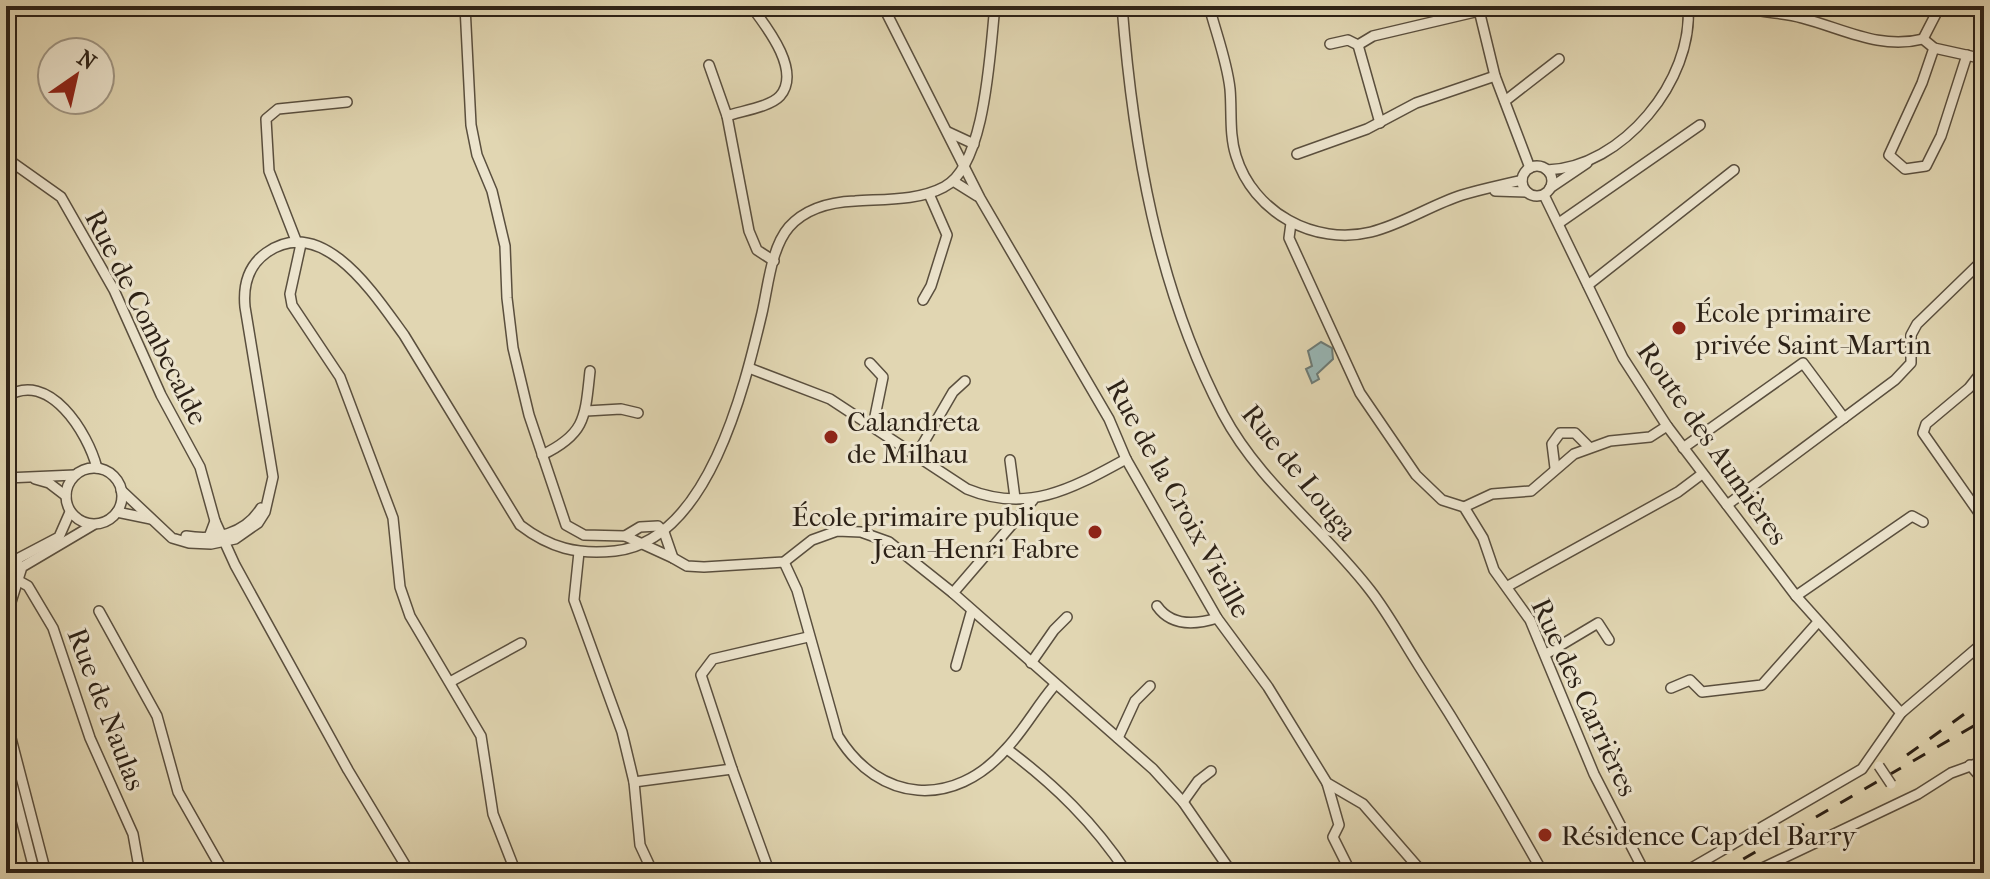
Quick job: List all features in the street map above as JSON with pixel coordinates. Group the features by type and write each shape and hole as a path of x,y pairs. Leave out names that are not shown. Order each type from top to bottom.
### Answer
{"street":[{"path":"465,6 471,125 505,246 513,348 542,455 566,525 574,532 600,538 625,536 687,566 704,567 784,562 812,540 837,531 861,532 889,542 953,593 971,613 1054,686 1118,738 1183,802 1232,873"},
{"path":"727,116 780,96 787,81 786,65 751,6"},
{"name":"Rue de la Croix Vieille","path":"883,6 980,198 1109,419 1126,459 1217,618 1268,687 1327,783 1363,804 1423,873"},
{"path":"6,397 22,390 36,390 49,396 65,410 82,435 97,468 113,476 121,490 172,538 189,543 223,539 257,514 266,494 269,466 244,293 246,278 259,259 280,246 299,243 328,250 382,305 404,335 520,525 550,545 579,552 624,550 661,529 680,511 717,459 749,368 774,261 788,227 811,210 841,202 929,194 955,179 974,144 995,6"},
{"name":"Rue de Louga","path":"1122,6 1128,93 1148,202 1172,285 1223,412 1259,465 1370,590 1476,754 1543,873"},
{"path":"1209,6 1227,71 1234,153 1255,192 1291,223 1336,235 1356,234 1522,180 1530,168"},
{"path":"1484,190 1527,192 1535,196 1547,191 1639,124 1662,100 1687,30 1688,6"},
{"path":"1746,7 1799,16 1872,40 1903,44 1923,39 1940,6"},
{"path":"1358,45 1373,36 1479,9 1495,76 1530,168"},
{"path":"1923,39 1934,48 1984,59"},
{"path":"1330,44 1348,40 1358,45 1380,123"},
{"path":"1934,48 1922,83 1889,155 1905,169 1926,166 1941,136 1967,55"},
{"path":"1505,101 1559,59"},
{"path":"709,65 727,116 749,231 757,250 774,261"},
{"path":"1297,154 1380,123 1416,103 1495,76"},
{"path":"347,102 278,109 266,119 269,171 299,243 290,294 292,305 340,377 393,518 400,587 410,616 481,736 493,814 516,873"},
{"path":"1559,223 1700,125"},
{"path":"946,130 974,144"},
{"name":"Rue de Combecalde","path":"6,158 61,197 114,290 161,395 200,467 223,539 348,770 410,873"},
{"path":"1530,168 1563,170 1591,159"},
{"path":"1547,170 1552,178 1547,191"},
{"path":"1588,285 1734,170"},
{"name":"Rue de la Croix Vieille","path":"955,179 980,198"},
{"path":"1522,180 1527,192"},
{"name":"Route des Aumières","path":"1547,191 1623,358 1667,426 1796,596 1901,713"},
{"path":"923,300 931,286 947,235 929,194"},
{"path":"1291,223 1289,238 1360,393 1416,475 1442,500 1464,507 1492,494 1531,491 1555,468 1589,447 1650,437 1667,426"},
{"path":"1727,505 1869,399 1911,363 1911,335 1917,324 1984,259"},
{"path":"870,363 883,377 873,426"},
{"path":"1683,448 1803,363 1844,418"},
{"path":"749,368 801,385 873,426 967,489 996,498 1033,500 1072,487 1126,459"},
{"path":"1984,369 1969,388 1926,424 1923,433 1984,520"},
{"path":"542,455 574,436 586,411 590,371"},
{"path":"917,454 953,392 965,381"},
{"path":"586,411 621,409 638,413"},
{"path":"1555,468 1552,444 1560,433 1575,433 1589,447"},
{"path":"1010,460 1015,498"},
{"path":"6,478 75,475 97,468"},
{"path":"1508,586 1678,492 1702,474"},
{"path":"6,618 11,577 25,553 59,537 70,512 66,496 75,475"},
{"path":"24,477 49,483 66,496"},
{"path":"117,512 121,490"},
{"path":"953,593 1033,500"},
{"name":"Rue des Carrières","path":"1464,507 1483,538 1494,570 1508,586 1546,654 1594,774 1645,873"},
{"path":"70,512 86,523 96,524"},
{"path":"11,577 29,561 117,512 151,519"},
{"path":"1796,596 1912,516 1923,522"},
{"path":"209,537 215,521"},
{"path":"625,536 640,527 661,529"},
{"path":"162,529 190,537 223,539"},
{"path":"661,529 673,558"},
{"name":"Rue de Naulas","path":"6,532 11,577 28,586 53,628 90,738 133,834 140,873"},
{"path":"579,552 574,600 611,696 634,782 640,845 653,873"},
{"path":"784,562 797,590 838,736 848,753 873,777 897,787 940,790 969,779 1007,749 1054,686"},
{"path":"1157,606 1164,615 1194,625 1217,618"},
{"path":"99,611 157,716 178,792 224,873"},
{"path":"956,666 971,613"},
{"path":"1031,663 1067,617"},
{"path":"1671,688 1690,680 1702,692 1762,685 1818,622"},
{"path":"1546,654 1598,623 1609,640"},
{"path":"773,873 768,868 732,769 701,675 713,659 808,637"},
{"path":"1683,873 1876,761 1901,713 1984,642"},
{"path":"450,682 521,643"},
{"path":"1118,738 1135,701 1150,686"},
{"path":"6,719 42,872"},
{"path":"1007,749 1063,794 1102,835 1127,873"},
{"path":"6,760 42,872"},
{"path":"1876,761 1901,802"},
{"path":"1752,873 1901,802 1970,765 1984,761"},
{"path":"1970,765 1984,781"},
{"path":"634,782 732,769"},
{"path":"1183,802 1198,781 1211,771"},
{"path":"1327,783 1339,825 1333,837 1351,873"}],"water":[{"path":"1321,342 1332,348 1333,359 1317,374 1319,379 1312,383 1306,369 1312,366 1308,351"}],"railway":[{"path":"1907,755 1984,700"},
{"path":"1719,873 1984,720"}],"place":[{"name":"École primaire privée Saint-Martin","path":"1679,328"},
{"name":"Calandreta de Milhau","path":"831,437"},
{"name":"École primaire publique Jean-Henri Fabre","path":"1095,532"},
{"name":"Résidence Cap del Barry","path":"1545,835"}]}
